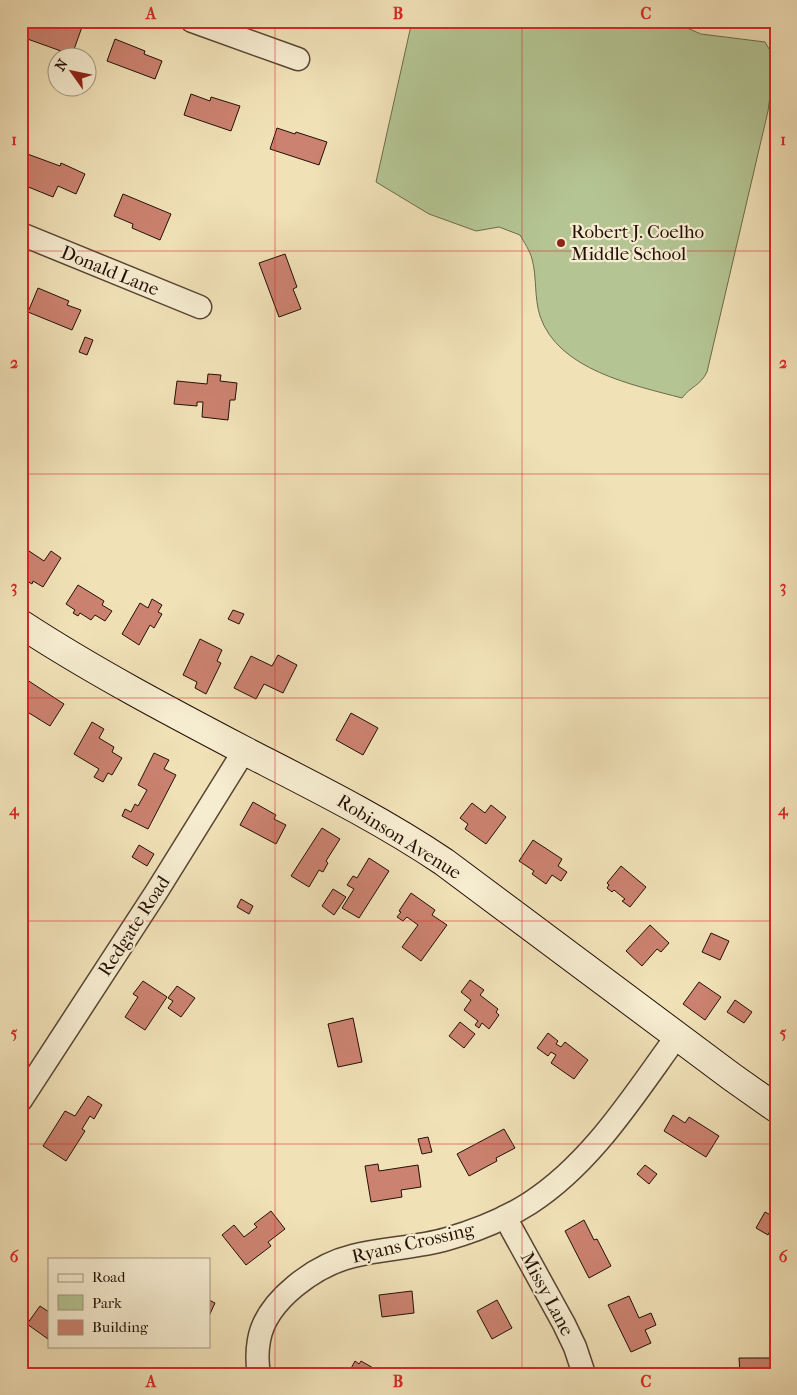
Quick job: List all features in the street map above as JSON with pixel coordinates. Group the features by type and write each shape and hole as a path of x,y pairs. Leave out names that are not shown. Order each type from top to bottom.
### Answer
{"street":[{"path":"192,21 298,59"},
{"name":"Donald Lane","path":"21,234 200,307"},
{"name":"Robinson Avenue","path":"21,624 111,680 356,808 423,848 776,1108"},
{"name":"Redgate Road","path":"21,1100 157,892 244,750"},
{"name":"Ryans Crossing","path":"259,1374 257,1354 264,1323 290,1290 329,1264 352,1256 418,1246 447,1239 506,1217 530,1203 555,1184 578,1162 618,1116 677,1036"},
{"name":"Missy Lane","path":"506,1217 564,1324 584,1374"}],"green space":[{"path":"412,21 671,21 701,34 765,42 775,59 768,111 707,372 682,398 620,381 580,362 563,350 549,334 540,316 532,259 520,235 499,227 476,231 429,214 376,182"}],"building":[{"path":"28,21 50,23 50,21 65,21 82,27 74,48 53,48 22,37"},
{"path":"115,39 145,51 144,54 162,61 155,79 107,61"},
{"path":"191,94 210,101 211,97 240,106 231,131 184,115"},
{"path":"277,128 327,142 319,165 270,149"},
{"path":"21,147 24,148 22,152 60,166 61,163 85,174 76,194 58,186 53,197 21,184"},
{"path":"123,194 171,214 160,240 132,228 133,224 114,216"},
{"path":"285,254 297,287 293,289 301,309 279,317 259,263"},
{"path":"38,288 69,301 67,305 81,310 72,330 28,312"},
{"path":"85,337 93,340 87,355 79,352"},
{"path":"208,374 221,375 220,381 237,383 235,400 230,400 228,420 202,417 203,402 197,402 197,406 174,404 177,381 207,384"},
{"path":"29,551 44,561 51,551 61,558 43,587 33,581 32,584 24,579 26,577 21,574 21,564"},
{"path":"78,585 104,601 102,605 112,611 105,621 95,615 91,620 80,613 78,616 73,613 75,610 66,604"},
{"path":"152,599 162,605 158,612 162,614 154,628 150,625 139,645 122,634 140,603 148,608"},
{"path":"233,610 244,614 239,624 228,619"},
{"path":"200,639 222,650 217,661 221,663 206,694 195,688 197,682 183,675"},
{"path":"278,655 297,665 283,693 264,684 256,699 234,688 251,656 272,666"},
{"path":"21,676 64,704 50,726 21,708"},
{"path":"351,713 378,728 363,755 336,740"},
{"path":"92,722 104,729 99,738 114,747 112,752 122,758 112,775 108,773 103,782 94,777 99,769 74,754"},
{"path":"154,753 169,760 164,769 176,775 148,829 122,816 125,809 131,812 135,804 138,806 147,790 138,785"},
{"path":"253,802 276,815 274,819 286,825 276,844 240,825"},
{"path":"472,803 485,813 491,805 506,817 486,844 465,829 468,824 460,818"},
{"path":"322,828 340,839 326,861 328,863 323,872 319,870 309,887 291,876"},
{"path":"533,840 562,859 558,866 567,872 561,881 552,875 546,884 532,874 534,871 519,861"},
{"path":"139,845 154,854 147,866 132,857"},
{"path":"369,858 389,871 359,918 342,908 354,889 347,885 353,876 357,878"},
{"path":"621,866 646,887 630,907 622,901 625,899 614,890 612,892 607,888 609,885 607,883"},
{"path":"333,889 346,897 334,915 322,906"},
{"path":"411,893 435,910 432,915 447,925 421,961 402,947 418,925 407,917 403,921 397,917"},
{"path":"241,899 253,906 249,914 237,907"},
{"path":"650,925 669,943 661,952 657,949 642,966 626,951"},
{"path":"711,933 729,941 720,960 702,952"},
{"path":"470,980 484,990 480,995 498,1009 496,1012 499,1015 489,1029 482,1023 479,1028 475,1025 478,1021 464,1010 471,1000 461,992"},
{"path":"143,981 167,997 145,1030 125,1017 138,997 133,994"},
{"path":"699,982 721,997 705,1020 683,1004"},
{"path":"177,986 195,998 181,1017 168,1008 173,1001 168,998"},
{"path":"735,1000 752,1012 744,1023 727,1012"},
{"path":"353,1018 362,1062 338,1067 328,1024"},
{"path":"460,1022 475,1034 464,1048 449,1036"},
{"path":"548,1033 558,1041 556,1044 561,1047 565,1042 588,1060 574,1079 551,1063 556,1055 551,1052 548,1056 537,1048"},
{"path":"88,1096 102,1105 94,1119 90,1116 82,1129 85,1131 66,1161 43,1146 65,1111 75,1116"},
{"path":"673,1115 685,1123 689,1117 719,1136 706,1157 664,1131"},
{"path":"504,1129 515,1148 496,1158 497,1161 469,1176 457,1154"},
{"path":"428,1137 432,1152 422,1154 418,1139"},
{"path":"378,1164 379,1171 418,1165 421,1187 401,1190 402,1197 371,1202 365,1166"},
{"path":"645,1165 657,1174 649,1184 637,1174"},
{"path":"271,1211 285,1229 268,1242 271,1246 246,1265 222,1235 234,1225 244,1237 257,1227 254,1224"},
{"path":"765,1212 776,1218 768,1235 756,1228"},
{"path":"584,1220 594,1240 597,1239 611,1266 589,1278 565,1231"},
{"path":"412,1291 414,1313 382,1317 379,1295"},
{"path":"629,1296 639,1318 651,1313 656,1325 645,1330 651,1343 631,1352 608,1305"},
{"path":"210,1300 215,1303 210,1314"},
{"path":"497,1300 512,1328 492,1339 477,1311"},
{"path":"40,1306 48,1311 48,1339 27,1324"},
{"path":"739,1358 776,1358 776,1374 740,1374"},
{"path":"355,1361 359,1364 361,1361 375,1369 373,1374 348,1374"}],"place":[{"name":"Robert J. Coelho Middle School","path":"561,243"}]}
